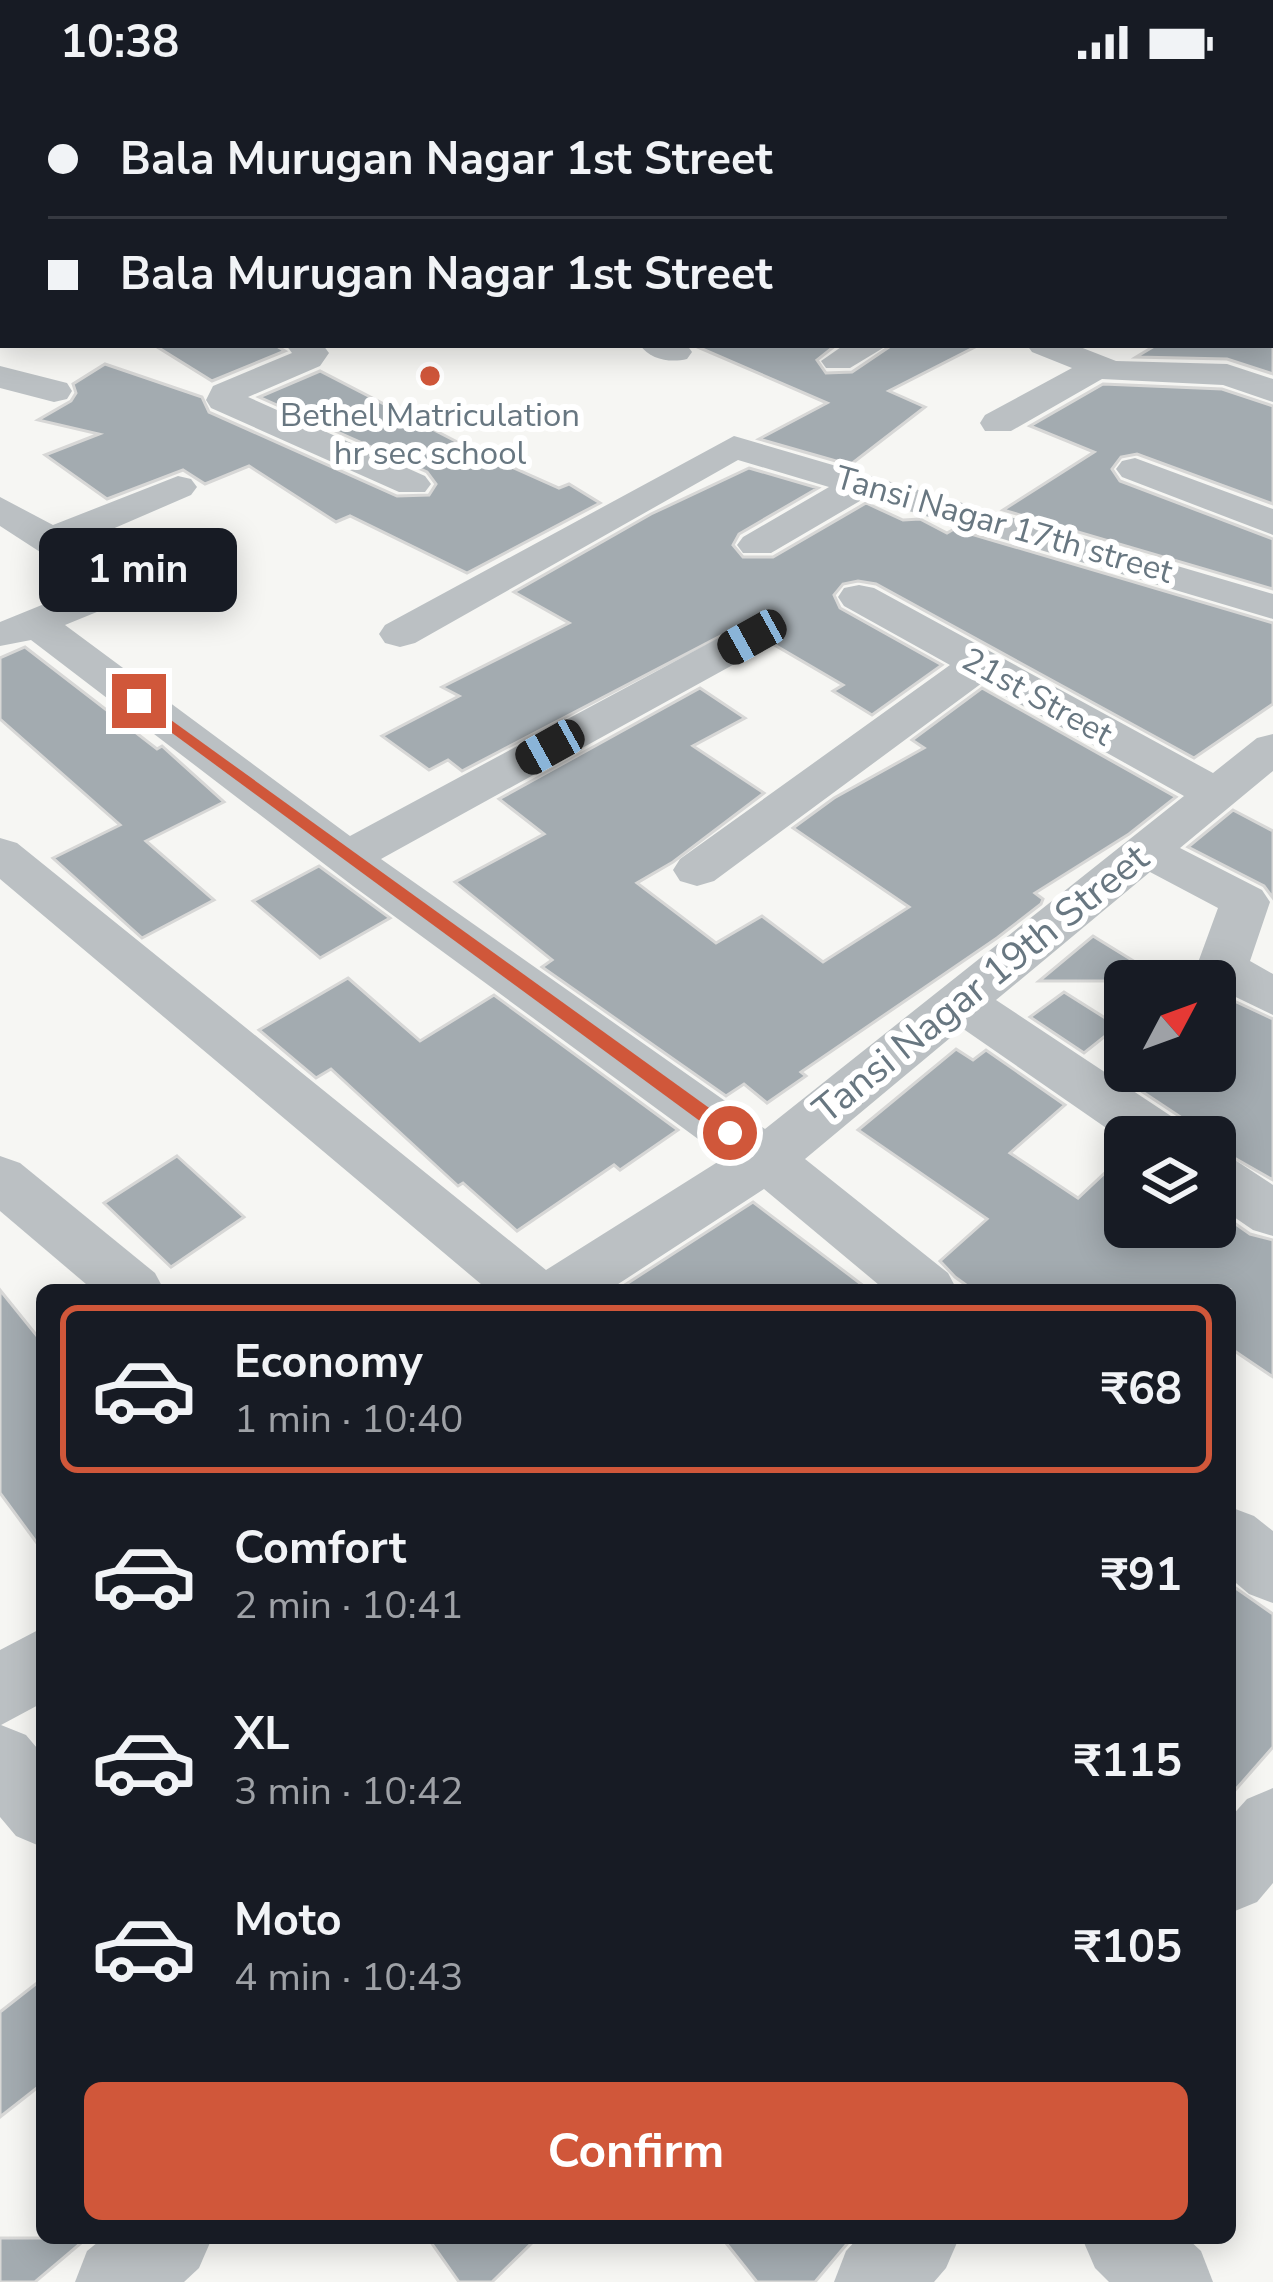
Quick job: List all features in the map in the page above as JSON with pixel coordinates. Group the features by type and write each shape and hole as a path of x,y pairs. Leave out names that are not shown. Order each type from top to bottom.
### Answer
{"street":[{"path":"838,361 866,348"},
{"path":"1051,348 1097,368 1127,374 1256,384"},
{"path":"308,351 222,398 412,484"},
{"path":"998,423 1097,368"},
{"path":"0,377 54,391"},
{"name":"Tansi Nagar 17th street","path":"400,634 734,447 1273,607"},
{"path":"1135,469 1273,523"},
{"path":"757,545 862,483"},
{"path":"52,540 178,488"},
{"path":"0,509 122,587 18,631"},
{"name":"21st Street","path":"860,597 1215,794"},
{"path":"18,631 347,858 766,1159 920,1284"},
{"path":"347,858 752,637"},
{"path":"697,870 978,665"},
{"name":"Tansi Nagar 19th Street","path":"571,1284 766,1159 1273,748"},
{"path":"1146,850 1245,902 1222,968 1273,997"},
{"path":"0,854 522,1284"},
{"path":"961,1002 1129,1116"},
{"path":"0,1178 127,1284"},
{"path":"1236,1188 1273,1214"},
{"path":"1236,1542 1273,1571"},
{"path":"0,1692 36,1665"},
{"path":"0,1760 36,1803"},
{"path":"1236,1869 1273,1825"},
{"path":"118,2282 162,2244"},
{"path":"877,2282 911,2244"},
{"path":"1131,2244 1170,2282"}],"building":[{"path":"159,348 285,351 212,381"},
{"path":"700,348 832,348 817,360 826,373 852,372 888,348 973,348 889,391 925,407 850,465 759,439 827,403"},
{"path":"1151,348 1273,348 1273,374 1227,359 1136,357"},
{"path":"105,364 202,397 209,412 397,496 429,495 436,484 427,472 259,397 320,371 467,447 559,488 569,484 600,503 467,573 350,516 336,522 249,466 205,484 183,470 107,499 45,455 99,434 38,420 71,401 76,393 73,384"},
{"path":"1103,384 1222,389 1273,406 1273,504 1137,454 1121,457 1112,469 1120,481 1273,539 1273,589 1003,510 1094,452 1030,426"},
{"path":"749,468 818,488 739,534 733,545 743,557 773,557 866,503 903,520 920,519 947,533 954,529 1273,623 1273,704 1194,758 876,584 858,581 843,584 834,595 840,608 942,665 872,715 833,691 843,685 773,644 777,634 771,626 751,620 462,771 448,760 429,770 382,736 459,696 442,687 569,623 514,592 651,514"},
{"path":"25,647 157,749 162,746 224,802 146,841 214,900 142,938 53,858 120,825 0,719 0,658"},
{"path":"700,688 745,718 693,746 764,793 673,862 637,883 716,943 762,916 823,962 909,907 793,828 834,798 924,748 912,740 982,688 1176,797 1129,834 1035,893 1043,899 1041,904 801,1072 806,1076 767,1103 744,1084 726,1096 542,967 552,960 455,882 544,834 499,799"},
{"path":"1233,810 1273,831 1273,898 1264,886 1188,847"},
{"path":"319,866 390,918 320,958 253,901"},
{"path":"1093,936 1132,960 1104,960 1104,981 1039,981"},
{"path":"348,978 420,1041 494,995 678,1130 620,1170 614,1165 517,1231 463,1183 458,1186 331,1069 316,1078 259,1030"},
{"path":"1064,992 1104,1017 1104,1037 1084,1053 1030,1017"},
{"path":"1236,1002 1273,1019 1273,1180 1236,1159 1236,1116 1179,1116 1143,1092 1236,1092"},
{"path":"956,1049 973,1060 986,1050 1065,1105 1010,1153 1078,1198 1104,1174 1104,1248 1236,1248 1236,1224 1273,1240 1273,1377 1236,1352 1236,1284 965,1284 940,1261 987,1219 858,1130"},
{"path":"177,1156 244,1217 171,1267 104,1203"},
{"path":"753,1202 861,1284 626,1284"},
{"path":"0,1290 36,1335 36,1542 0,1493"},
{"path":"1236,1588 1273,1614 1273,1747 1236,1789"},
{"path":"36,1984 36,2089 0,2117 0,2012"},
{"path":"0,2238 80,2244 35,2282 0,2282"},
{"path":"432,2244 531,2244 492,2282 459,2282"},
{"path":"727,2244 847,2244 815,2282 757,2282"}],"place":[{"name":"Bethel Matriculation hr sec school","path":"430,376"}],"route":[{"path":"139,701 370,875 730,1133"}]}
